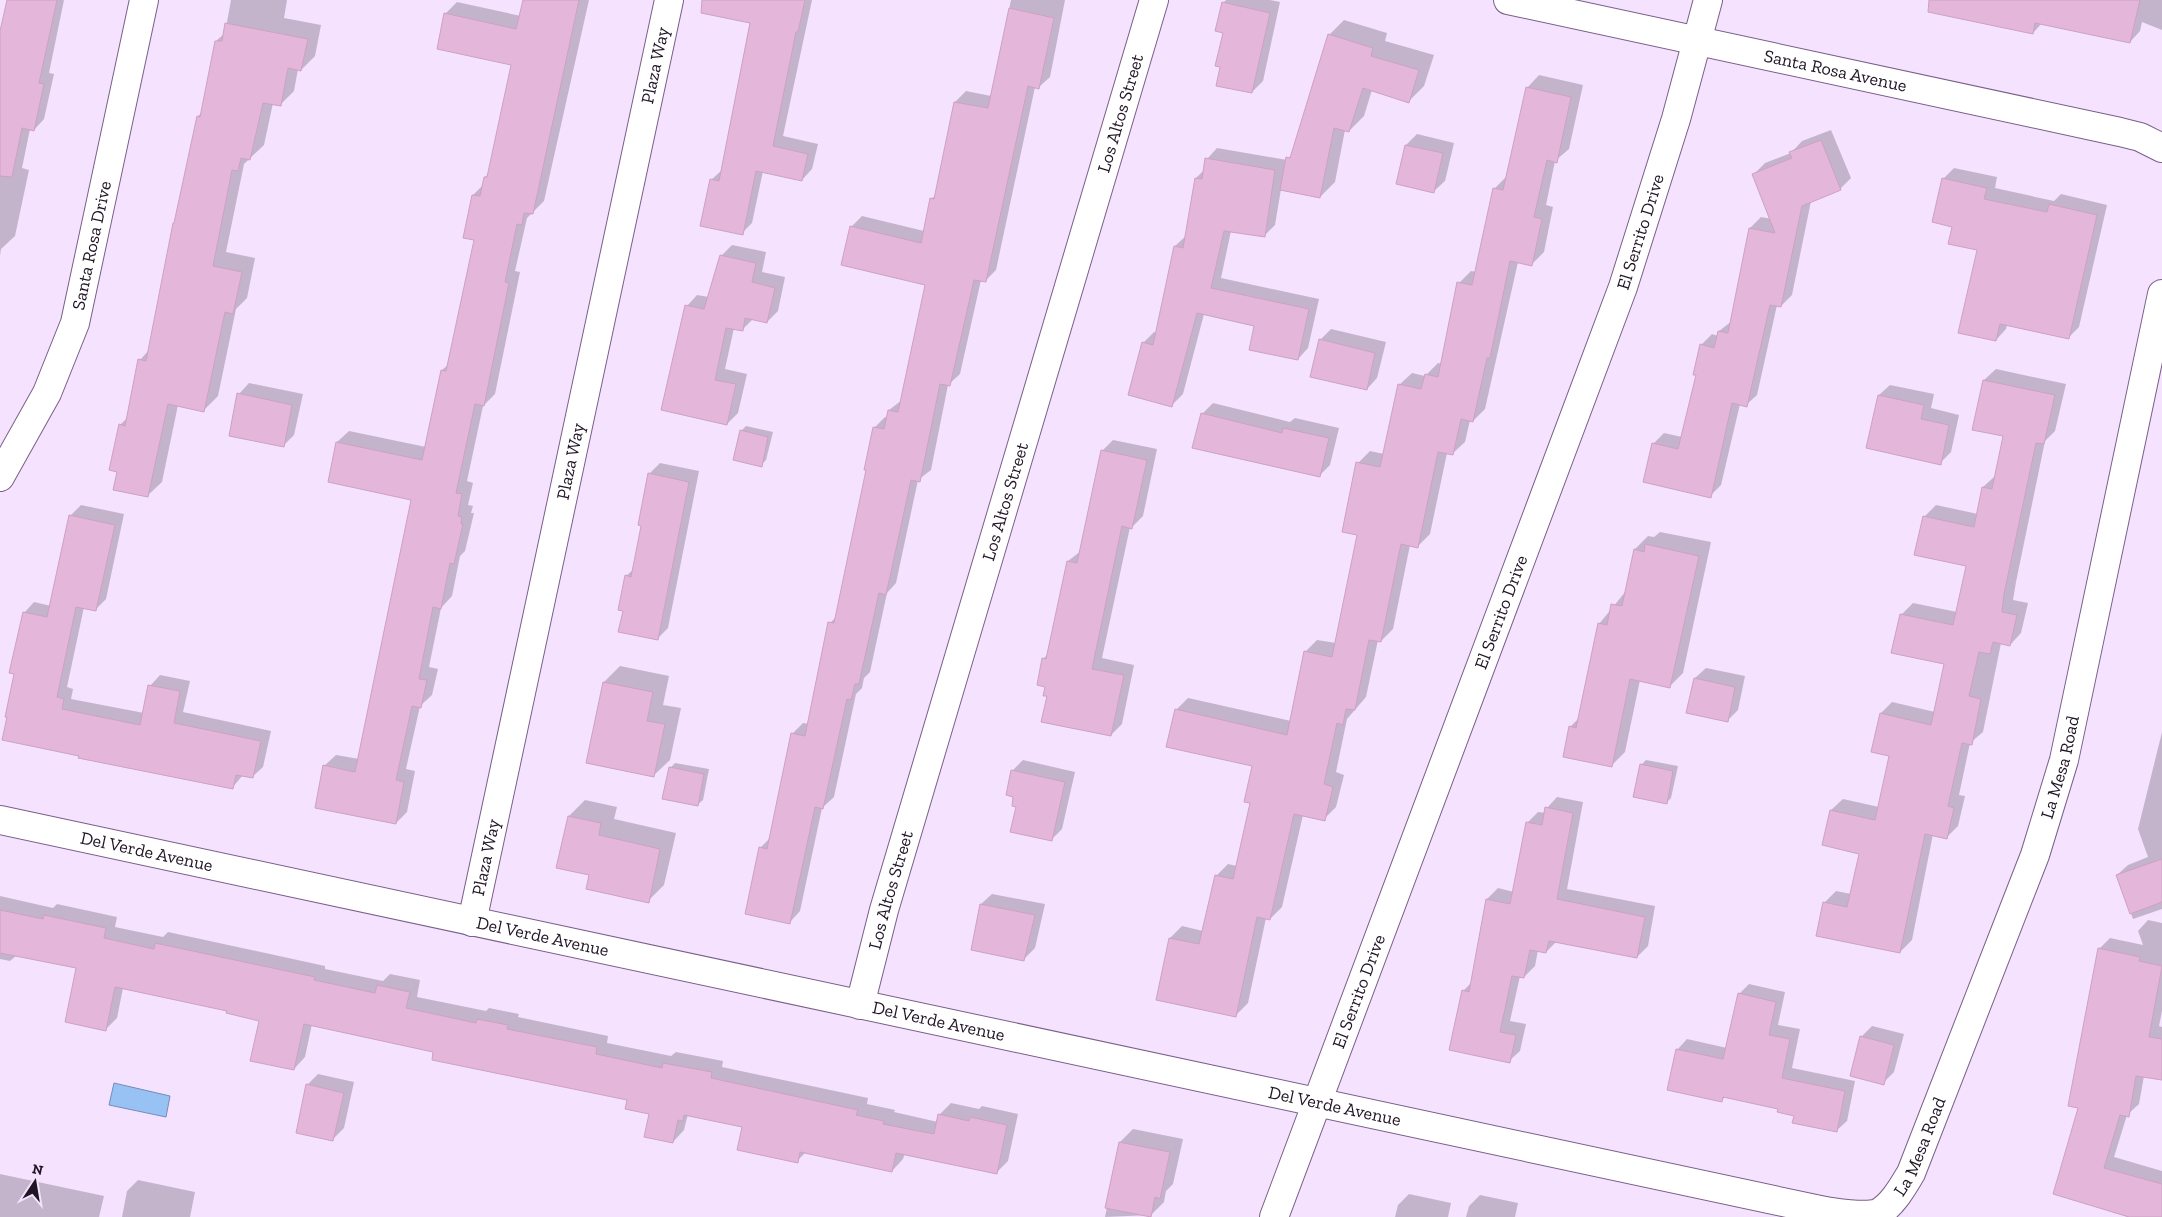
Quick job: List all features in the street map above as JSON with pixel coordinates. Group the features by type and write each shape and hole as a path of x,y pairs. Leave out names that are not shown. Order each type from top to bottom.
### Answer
{"street":[{"name":"Santa Rosa Drive","path":"0,477 47,393 75,323 144,0"},
{"name":"Plaza Way","path":"472,922 669,0"},
{"name":"Los Altos Street","path":"860,1005 887,901 1154,0"},
{"name":"Santa Rosa Avenue","path":"1508,0 2120,132 2140,137 2162,148"},
{"name":"El Serrito Drive","path":"1274,1217 1623,287 1676,119 1708,0"},
{"name":"La Mesa Road","path":"1878,1213 1891,1202 1911,1173 2035,855 2051,808 2068,742 2162,294"},
{"name":"Del Verde Avenue","path":"0,820 1820,1210 1859,1215 1878,1213"}],"water":[{"path":"114,1083 170,1096 166,1117 109,1105"}],"building":[{"path":"7,0 57,0 39,83 44,84 34,131 22,128 12,177 0,176 0,31"},
{"path":"523,0 579,0 533,214 524,213 522,225 517,224 505,282 509,283 484,406 475,404 456,493 462,494 458,516 462,517 461,524 463,524 454,564 450,563 441,609 433,607 419,679 427,680 421,708 412,706 396,780 404,782 396,824 315,808 323,765 355,772 411,500 328,482 336,442 422,460 441,370 446,371 474,240 463,238 472,195 480,196 484,177 487,177 511,65 437,49 444,13 516,29"},
{"path":"702,0 805,0 798,32 796,32 773,146 808,154 802,181 756,171 743,235 700,226 710,179 719,181 750,23 701,13"},
{"path":"1929,0 2140,0 2130,43 2035,23 2033,34 1928,12"},
{"path":"1222,2 1270,13 1252,93 1216,86 1220,67 1215,66 1223,33 1215,31"},
{"path":"1009,8 1054,18 1039,89 1028,86 986,282 974,280 950,386 940,384 920,482 911,480 886,595 879,593 859,684 855,684 851,700 847,699 823,809 815,807 790,924 745,914 759,847 767,849 791,733 805,736 828,622 834,623 866,470 864,470 873,427 884,429 888,410 898,412 925,285 841,265 850,226 921,243 930,198 934,199 954,102 988,108"},
{"path":"225,23 308,39 301,71 288,68 281,106 263,103 250,160 241,158 238,171 232,170 213,266 242,272 233,314 225,312 204,412 168,404 148,497 113,490 117,472 109,470 119,424 125,426 138,359 146,361 173,223 197,116 200,117 215,41 222,41"},
{"path":"1328,34 1373,48 1371,56 1419,70 1409,103 1363,88 1349,132 1334,128 1320,198 1280,190 1286,157 1290,158"},
{"path":"1526,87 1571,97 1557,163 1547,160 1534,217 1542,219 1532,266 1510,261 1490,358 1487,358 1473,422 1461,419 1453,455 1438,452 1418,548 1401,544 1381,642 1369,640 1355,710 1346,709 1343,725 1337,723 1324,784 1333,787 1325,821 1294,814 1270,920 1257,917 1236,1017 1156,1000 1169,938 1199,944 1215,875 1233,879 1250,803 1244,802 1252,766 1166,747 1175,709 1287,735 1304,651 1332,657 1357,535 1342,532 1356,462 1380,467 1398,384 1421,389 1425,374 1438,377 1457,282 1472,285 1493,188 1503,190"},
{"path":"1821,140 1841,190 1802,206 1781,307 1770,305 1747,407 1732,403 1711,498 1643,482 1652,443 1678,449 1696,375 1693,375 1700,344 1714,348 1718,331 1728,333 1749,228 1775,233 1752,174 1792,158 1789,152"},
{"path":"1405,145 1443,153 1434,193 1396,184"},
{"path":"1205,158 1275,170 1265,237 1224,231 1211,288 1309,309 1298,360 1249,350 1254,326 1197,313 1172,407 1128,395 1142,342 1153,345 1174,246 1183,248 1195,178 1202,179"},
{"path":"1942,178 1987,188 1984,199 2047,212 2049,204 2097,215 2069,339 2000,324 1996,341 1958,333 1977,250 1948,244 1952,227 1932,222"},
{"path":"720,255 756,263 752,282 775,288 767,323 745,318 743,331 726,328 715,380 736,384 727,425 661,410 685,305 704,309"},
{"path":"1319,339 1375,353 1367,390 1310,377"},
{"path":"1983,380 2055,395 2044,444 2036,443 2004,594 2002,612 2017,615 2010,646 1993,642 1990,654 1979,652 1969,696 1981,699 1972,745 1962,743 1948,806 1954,808 1947,839 1925,834 1900,953 1816,936 1823,902 1847,907 1859,854 1822,845 1830,810 1875,820 1889,756 1871,752 1880,713 1931,725 1944,664 1891,653 1900,614 1953,625 1966,566 1914,555 1923,516 1974,527 1982,487 1992,489 2003,436 1972,430"},
{"path":"237,393 292,405 284,447 229,436"},
{"path":"1878,395 1924,405 1921,419 1949,425 1941,465 1866,448"},
{"path":"1201,413 1282,433 1283,428 1329,438 1320,477 1192,448"},
{"path":"740,430 768,437 762,467 733,460"},
{"path":"1101,450 1147,460 1132,529 1122,526 1092,669 1124,675 1111,736 1041,722 1047,696 1043,696 1045,687 1037,685 1042,658 1046,659 1067,561 1077,563"},
{"path":"648,473 689,482 658,640 618,632 623,611 618,610 625,575 631,577 641,526 638,525"},
{"path":"69,515 115,525 96,611 76,607 57,697 64,699 62,709 140,725 148,685 180,691 174,723 261,741 253,778 236,775 233,789 78,758 79,756 2,740 14,674 9,673 23,612 47,617"},
{"path":"1645,544 1699,556 1670,688 1630,679 1612,767 1563,757 1569,726 1576,728 1598,623 1607,625 1611,604 1622,606 1634,549 1644,552"},
{"path":"1694,678 1735,687 1728,722 1686,713"},
{"path":"603,682 653,692 647,721 665,724 654,777 586,763"},
{"path":"1640,764 1673,771 1667,804 1633,797"},
{"path":"669,767 704,774 698,806 662,799"},
{"path":"1011,770 1065,782 1052,841 1010,832 1016,807 1012,806 1013,797 1006,795"},
{"path":"1545,807 1573,813 1557,899 1645,917 1637,958 1549,941 1546,953 1530,950 1524,978 1512,976 1500,1032 1516,1035 1510,1063 1449,1050 1462,990 1469,992 1486,899 1510,904 1526,822 1542,825"},
{"path":"568,816 601,823 599,835 660,849 649,903 586,889 589,875 556,868"},
{"path":"2162,859 2162,902 2130,914 2116,875"},
{"path":"980,904 1035,915 1024,961 971,950"},
{"path":"0,910 43,919 44,915 106,928 104,938 154,949 155,943 315,977 314,980 375,993 377,985 410,992 406,1008 476,1023 477,1019 508,1025 507,1029 597,1047 596,1054 662,1068 663,1063 712,1072 711,1078 858,1110 856,1115 884,1121 883,1124 934,1134 938,1114 969,1121 970,1117 1007,1125 997,1174 896,1153 892,1172 800,1152 798,1163 737,1150 742,1127 684,1115 683,1121 678,1120 673,1143 644,1137 649,1114 625,1109 627,1100 432,1060 433,1052 304,1024 294,1070 250,1061 259,1021 226,1013 227,1011 115,987 106,1031 65,1022 76,968 0,953"},
{"path":"2098,948 2140,957 2139,961 2162,966 2149,1037 2162,1039 2162,1080 2136,1076 2129,1117 2120,1115 2104,1168 2162,1184 2162,1217 2129,1217 2053,1194 2078,1108 2068,1106"},
{"path":"1738,993 1776,1002 1769,1035 1790,1039 1782,1078 1845,1091 1837,1132 1792,1123 1794,1116 1777,1112 1778,1109 1723,1097 1722,1102 1667,1090 1676,1049 1723,1059"},
{"path":"1860,1036 1894,1045 1884,1085 1850,1076"},
{"path":"306,1084 344,1093 333,1141 296,1133"},
{"path":"1119,1142 1170,1152 1160,1199 1155,1197 1151,1217 1105,1208"}]}
